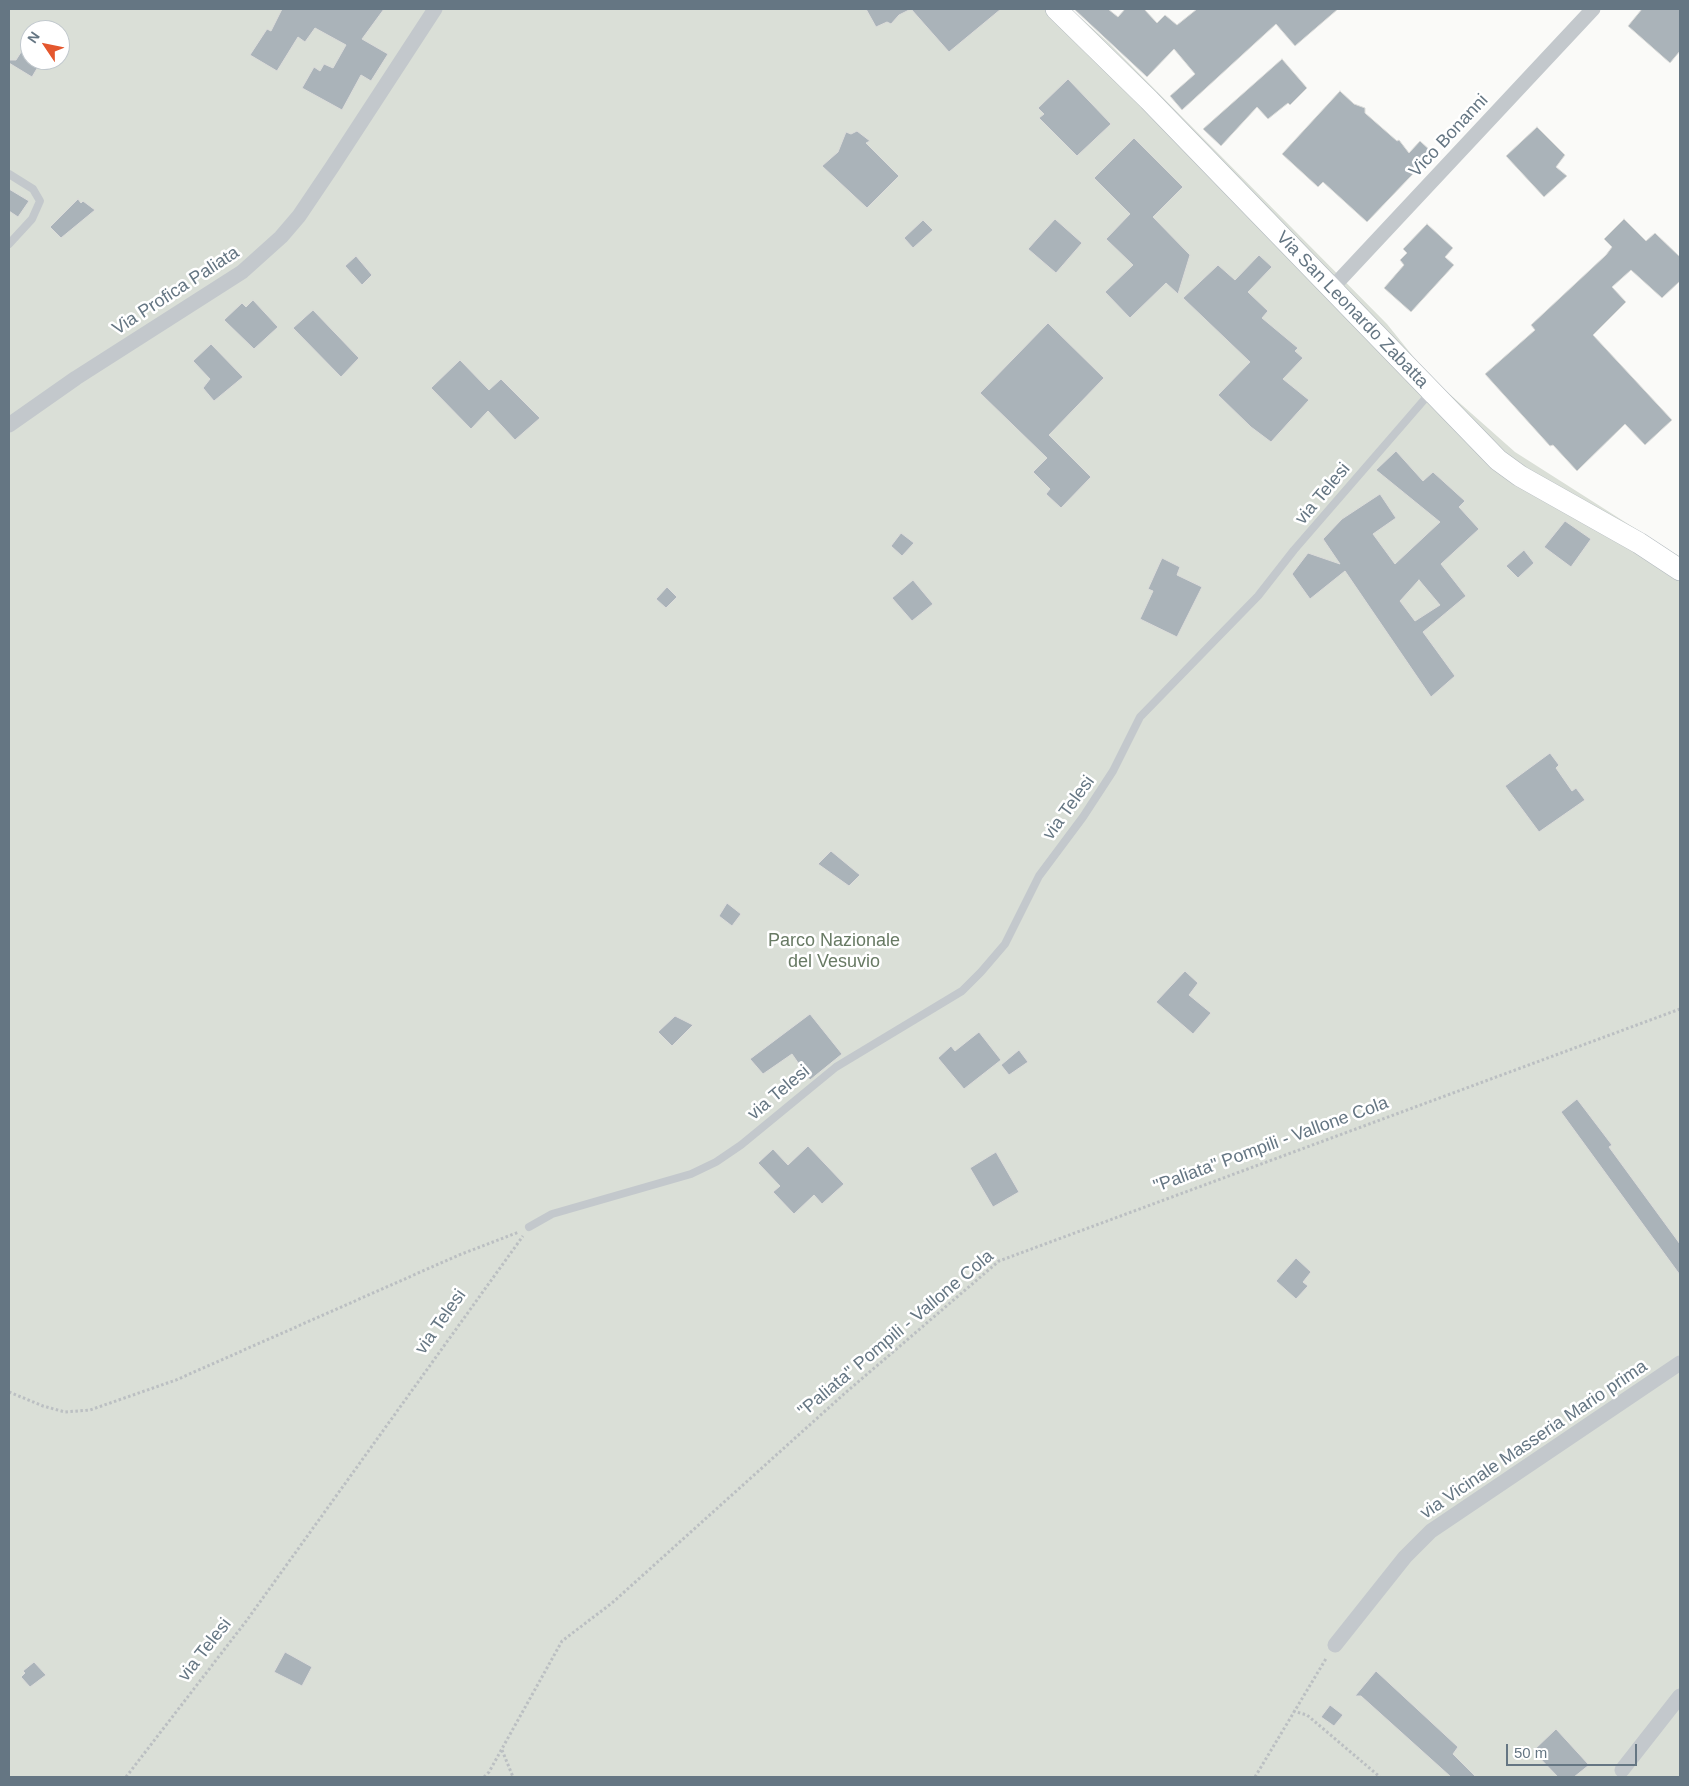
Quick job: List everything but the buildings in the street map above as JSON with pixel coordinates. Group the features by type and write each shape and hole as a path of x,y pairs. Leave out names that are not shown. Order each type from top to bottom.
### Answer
{"street":[{"name":"Via Profica Paliata","path":"9,425 76,378 242,272 281,237 304,208 435,9"},
{"name":"Via San Leonardo Zabatta","path":"1056,9 1148,100 1498,460 1520,476 1639,543 1680,570"},
{"name":"Vico Bonanni","path":"1332,288 1593,9"},
{"name":"via Vicinale Masseria Mario prima","path":"1335,1644 1405,1557 1431,1531 1680,1363"},
{"path":"1622,1770 1680,1696"}],"lane":[{"path":"9,174 33,189 40,201 32,219 9,244"},
{"name":"via Telesi","path":"529,1228 552,1214 691,1174 716,1162 836,1067 962,991 981,972 1004,944 1039,876 1104,785 1140,717 1258,596 1301,543 1432,392"}],"path":[{"name":"\"Paliata\" Pompili - Vallone Cola","path":"484,1777 502,1749 562,1641 612,1603 844,1394 999,1261 1680,1010"},
{"path":"9,1392 43,1406 65,1412 90,1410 176,1380 458,1255 500,1241 529,1228"},
{"name":"via Telesi","path":"126,1777 247,1620 529,1228"},
{"path":"1256,1777 1293,1711 1335,1644"},
{"path":"1293,1711 1307,1715 1380,1777"},
{"path":"502,1749 513,1777"}],"green space":[{"name":"Parco Nazionale del Vesuvio","path":"9,9 1071,9 1109,43 1387,324 1436,385 1445,390 1515,452 1680,557 1680,1777 9,1777"}]}
